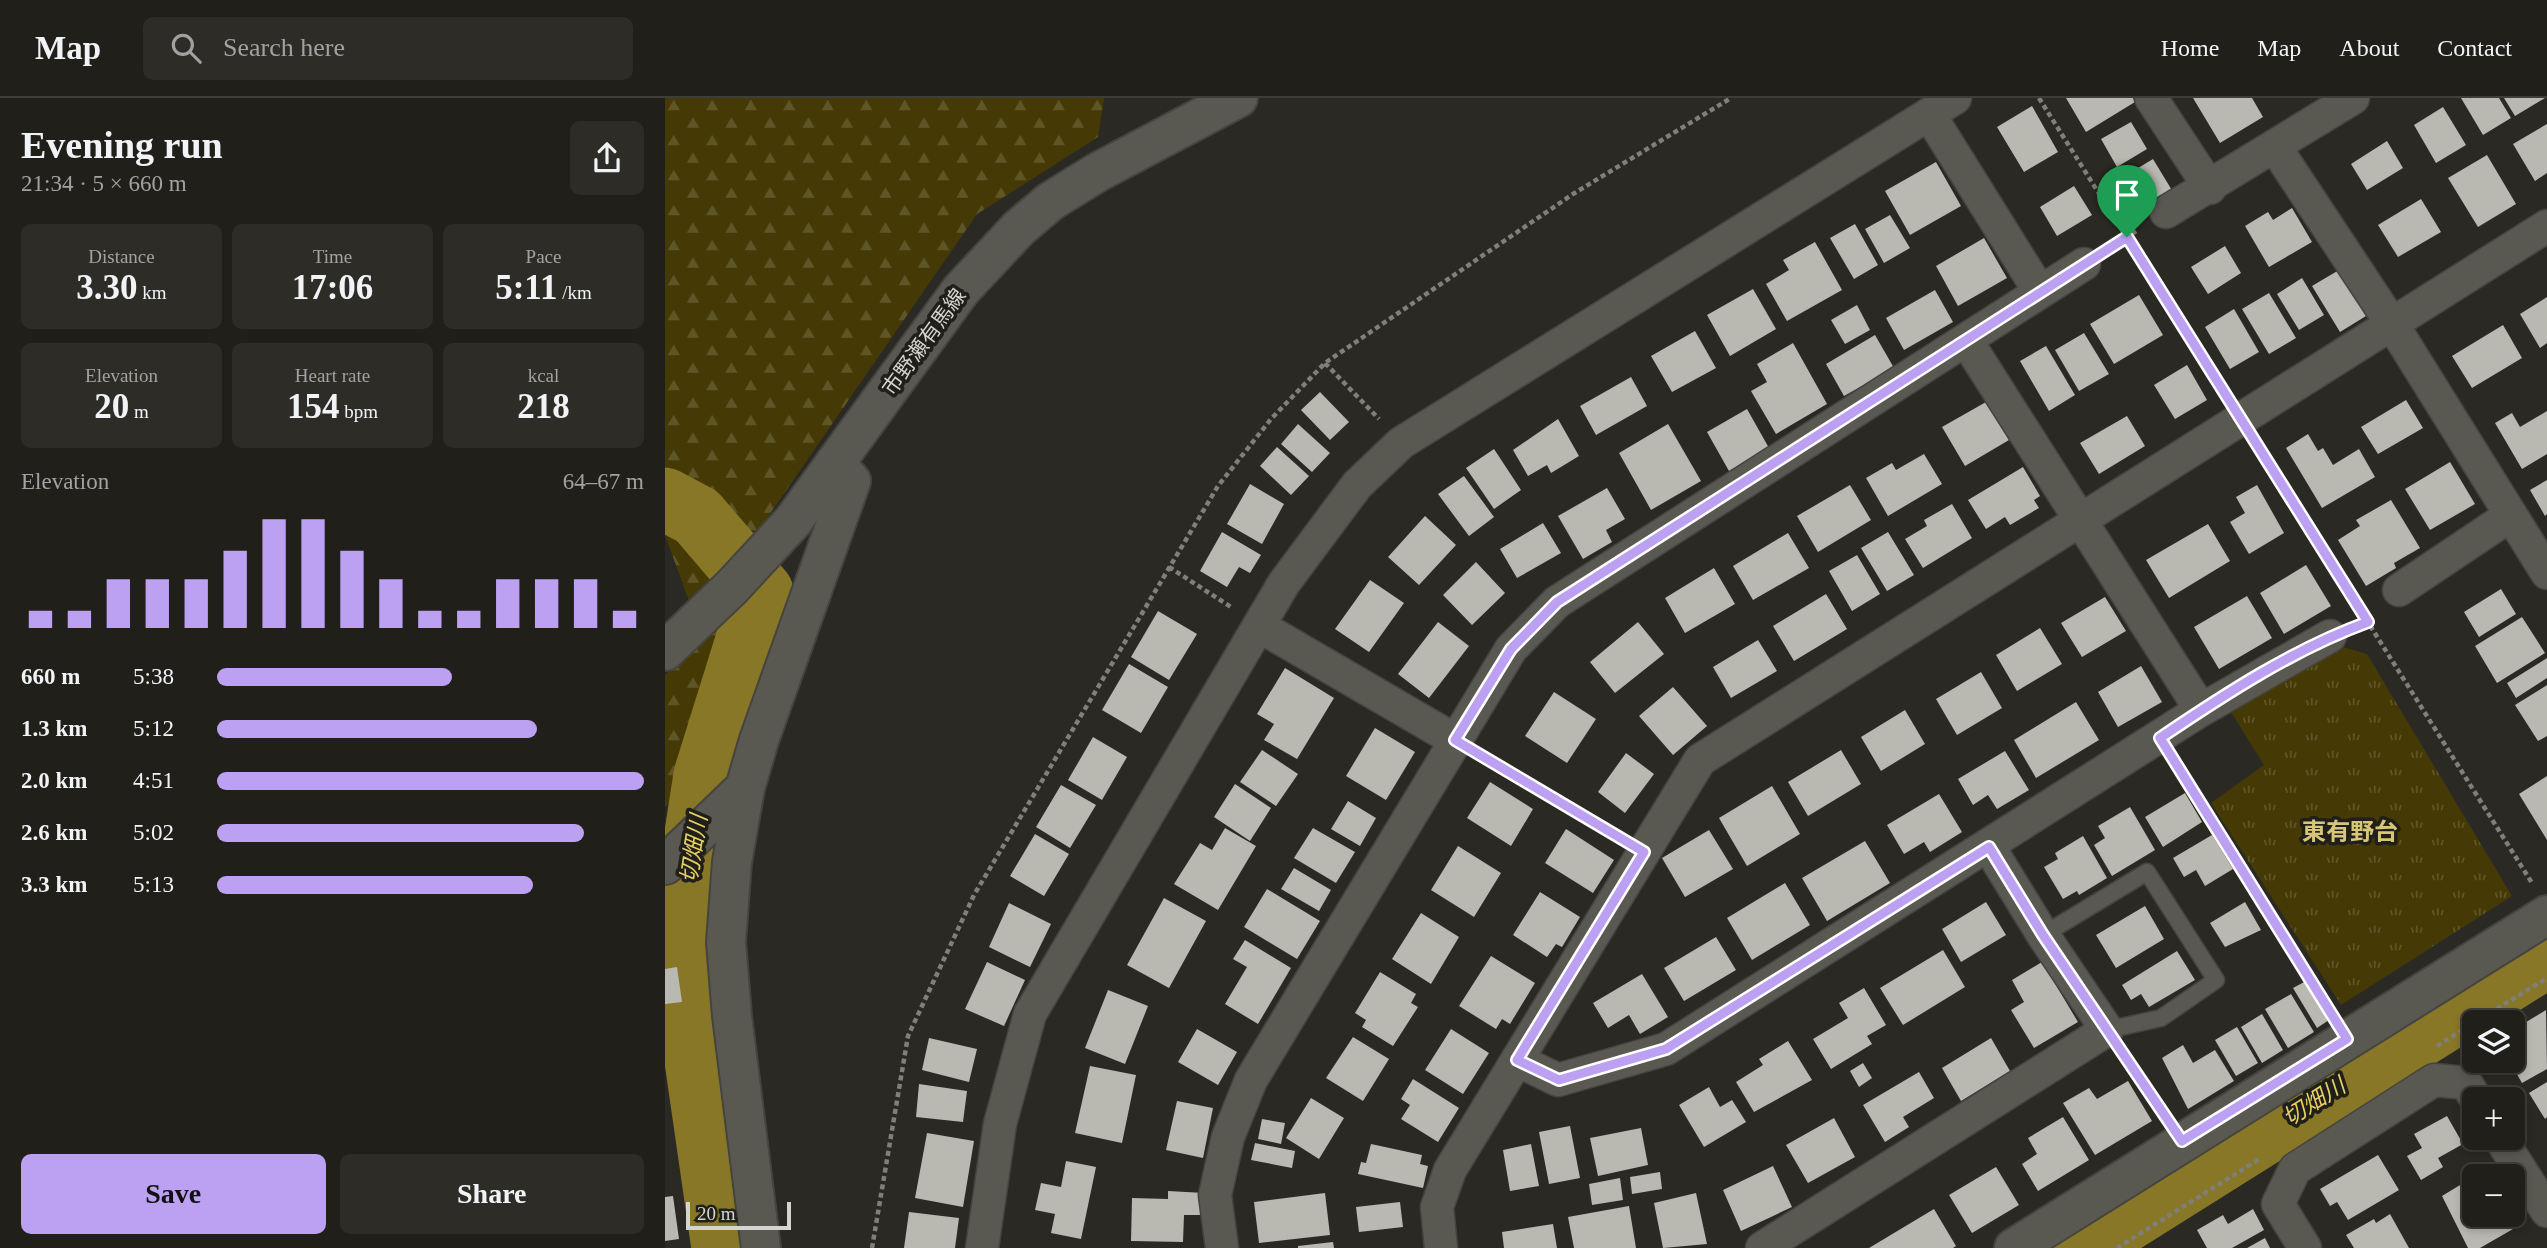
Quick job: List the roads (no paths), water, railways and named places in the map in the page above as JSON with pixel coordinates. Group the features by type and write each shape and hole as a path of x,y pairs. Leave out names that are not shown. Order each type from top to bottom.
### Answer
{"street":[{"name":"市野瀬有馬線","path":"665,651 732,587 793,521 961,290 1019,228 1051,201 1098,172 1238,98"},
{"path":"982,1248 1000,1124 1030,1014 1261,627 1284,583 1357,485 1401,443 1955,98"},
{"path":"2151,98 2210,188"},
{"path":"2166,212 2210,188 2353,98"},
{"path":"1929,114 2041,292"},
{"path":"2275,147 2392,324 2547,573"},
{"path":"1441,1248 1437,1207 1450,1170 1700,760 2547,226"},
{"path":"1222,1248 1216,1195 1228,1137 1251,1080 1511,649 1557,602 2084,264"},
{"path":"1966,340 2201,710"},
{"path":"761,1248 732,1016 726,942 731,862 744,789 851,481 835,463"},
{"path":"2399,590 2511,515"},
{"path":"1261,627 1455,740"},
{"path":"1517,1060 1559,1080 1666,1049 1989,847 2201,710 2330,636"},
{"path":"671,859 744,789"},
{"path":"1762,1248 2107,1030 2043,935 1989,847"},
{"path":"2014,1248 2347,1039 2542,903"},
{"path":"2305,1248 2278,1204 2295,1169 2434,1080 2466,1083 2468,1087"},
{"path":"2508,1150 2547,1211"}],"lane":[{"path":"2043,935 2147,872 2215,980 2161,1018 2107,1030"}],"waterway":[{"name":"切畑川","path":"665,499 697,516 762,592 705,775 679,943 723,1248"},
{"name":"切畑川","path":"2082,1248 2547,956"}],"district":[{"name":"東有野台","path":"2350,832"}]}
